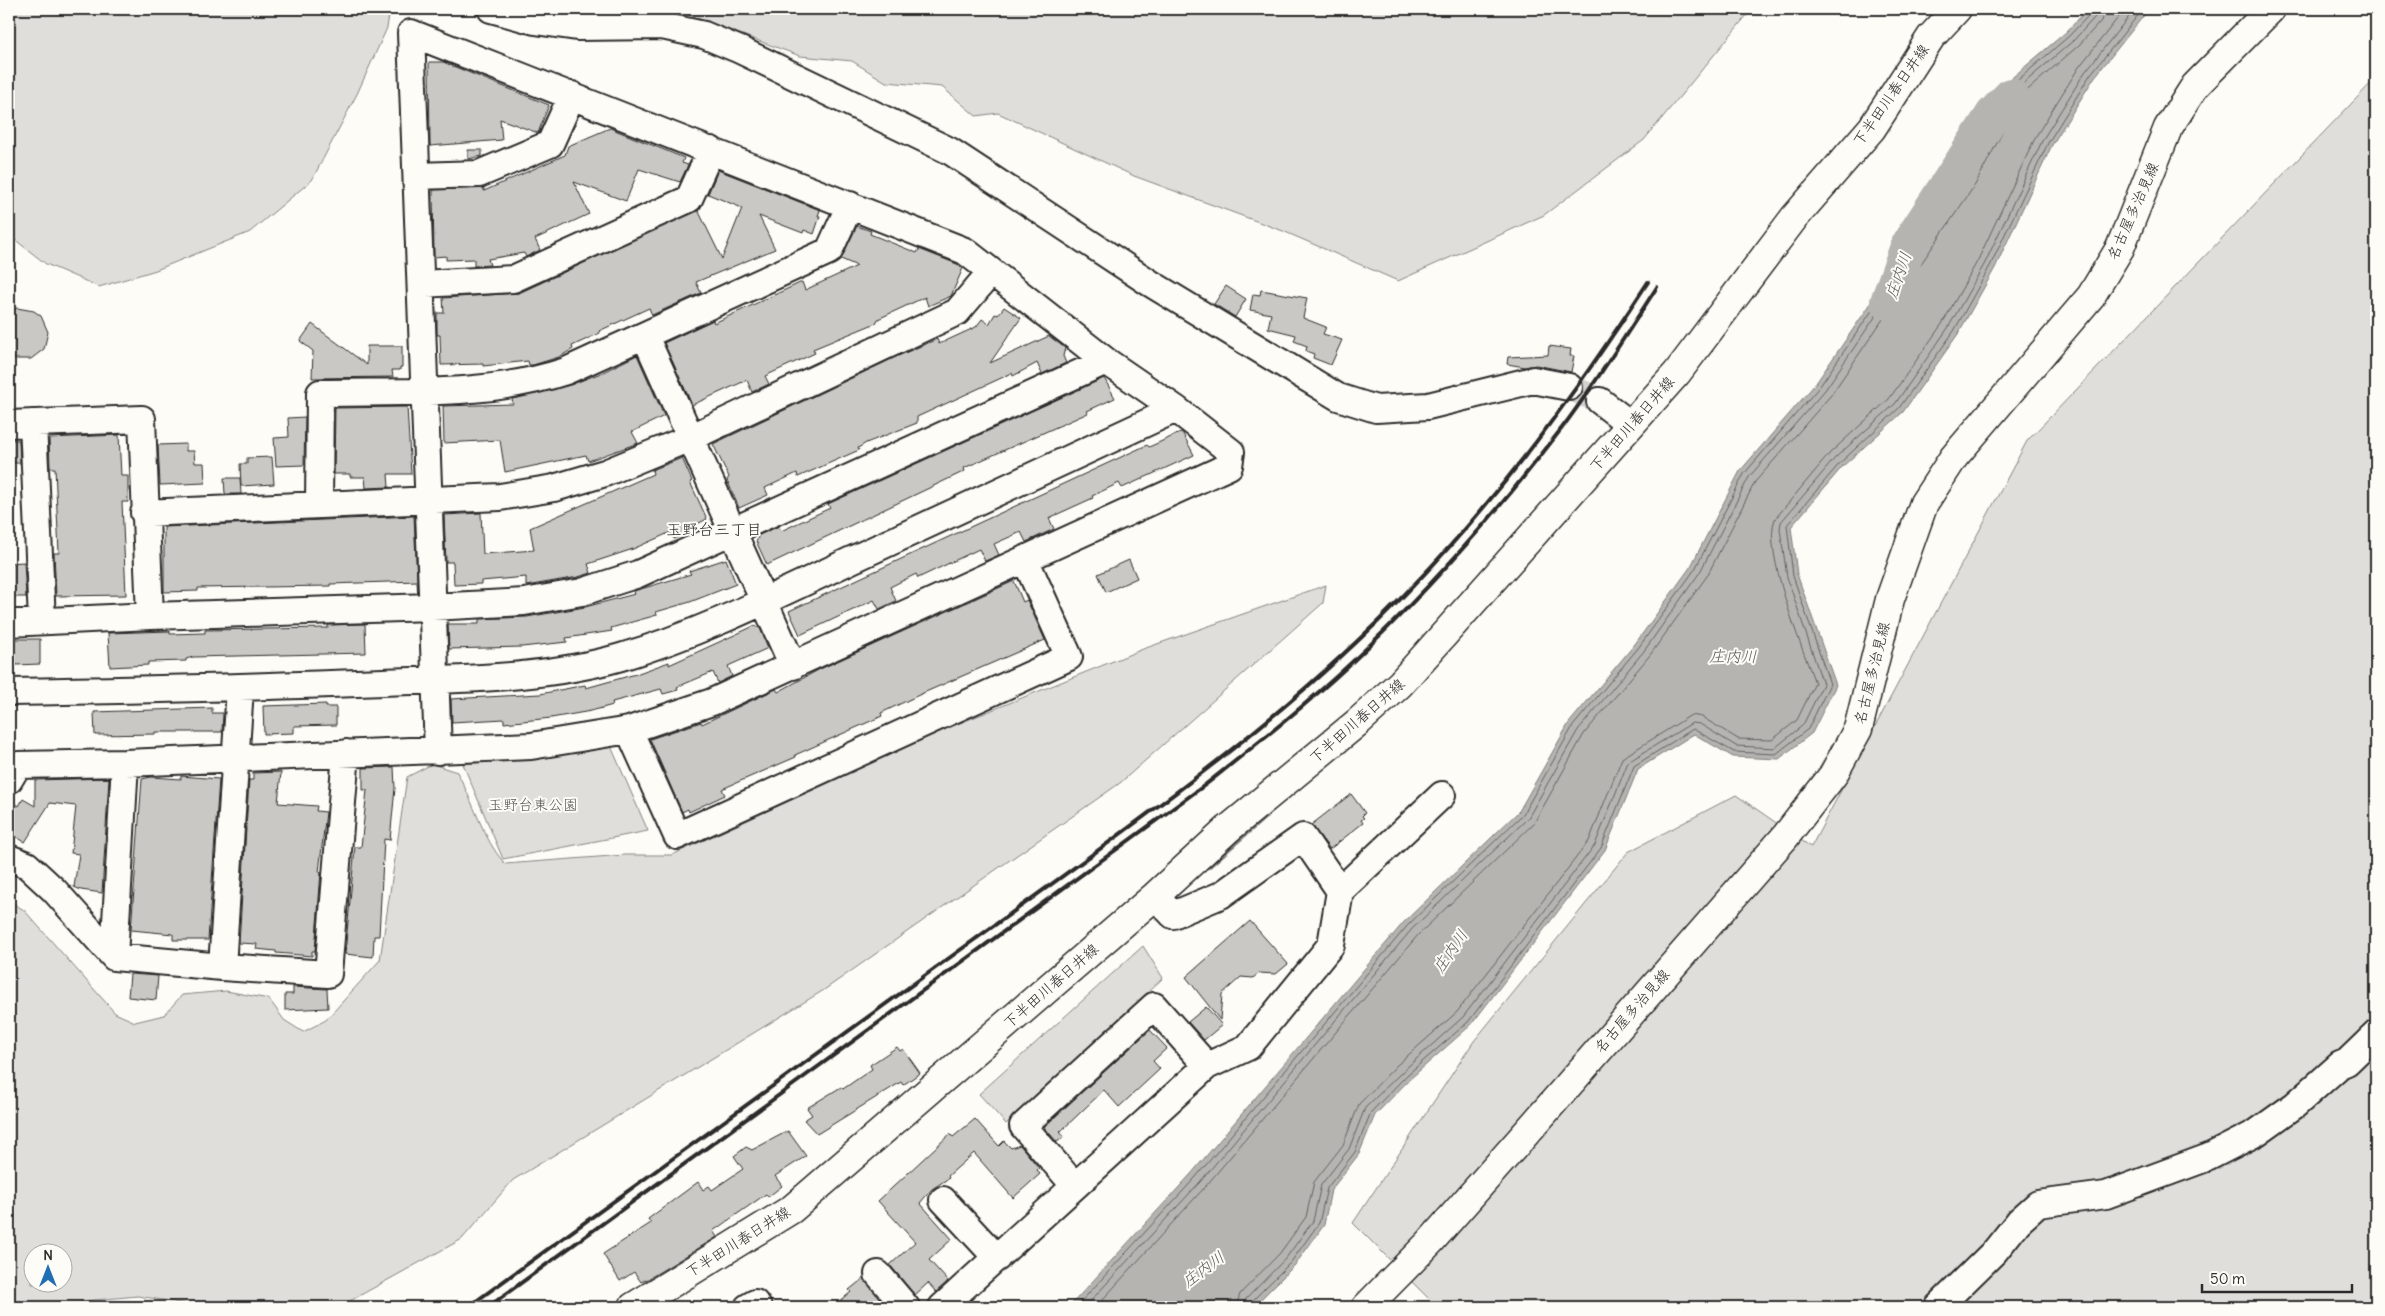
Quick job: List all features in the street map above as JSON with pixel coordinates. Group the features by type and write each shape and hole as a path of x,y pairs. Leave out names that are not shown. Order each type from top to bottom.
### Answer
{"main road":[{"name":"下半田川春日井線","path":"633,1307 792,1209 1155,896 1228,829 1358,722 1400,684 1678,373 1794,218 1872,128 1931,37 1957,9"},
{"name":"名古屋多治見線","path":"1366,1307 1430,1242 1785,837 1833,775 1858,729 1890,598 1924,503 1954,457 2090,296 2120,248 2168,128 2195,86 2271,9"}],"street":[{"path":"491,9 535,21 577,27 662,26 704,35 740,50 950,151 1150,283 1338,397 1376,409 1428,406 1534,380 1569,387"},
{"path":"9,780 18,765 125,763 346,753 438,751 531,746 629,730 712,702 1229,466 1231,452 1176,409 1106,361 965,251 850,204 411,33 438,751"},
{"path":"416,176 479,174 550,144 572,96"},
{"path":"421,284 512,279 689,198 711,150"},
{"path":"319,504 320,393 424,391 506,386 536,381 566,371 829,251 850,204"},
{"path":"144,513 500,497 554,488 605,473 690,438 957,312 991,272"},
{"path":"644,336 793,666"},
{"path":"9,623 150,616 432,608 524,602 582,592 638,574 732,533 1106,361"},
{"path":"1600,401 1631,425"},
{"path":"9,692 240,688 435,680 538,673 620,657 763,601 1176,409"},
{"path":"42,621 21,424 142,419 144,513 150,616"},
{"path":"629,730 677,836 1069,657 1025,559"},
{"path":"222,967 237,758 240,688"},
{"path":"9,858 27,865 54,890 114,957 328,974 346,753"},
{"path":"114,957 125,763"},
{"path":"942,1307 1207,1066 1248,1047 1331,945 1340,891 1442,795"},
{"path":"1155,896 1173,915 1221,896 1302,837 1340,891"},
{"path":"1074,1186 1023,1126 1154,1006 1207,1066"},
{"path":"1938,1307 1995,1251 2019,1221 2038,1204 2106,1195 2209,1157 2256,1133 2295,1105 2340,1065 2347,1062 2376,1034"},
{"path":"943,1200 996,1258"},
{"path":"878,1274 906,1307"},
{"path":"748,1307 755,1303 758,1307"}],"green space":[{"path":"9,9 390,9 387,28 357,94 312,180 250,232 156,270 99,287 46,264 9,235"},
{"path":"672,9 1752,9 1644,140 1544,215 1398,281 1283,231 1134,176 998,113 976,116 942,87 886,82 852,61 800,56"},
{"path":"2376,78 2376,1307 1437,1307 1353,1223 1474,1041 1628,852 1736,795 1811,847 2027,441"},
{"path":"1326,585 1323,603 1120,783 824,990 513,1180 462,1239 339,1307 205,1307 138,1296 83,1301 70,1307 9,1307 9,901 24,910 115,1013 135,1022 164,1015 182,995 226,991 269,999 284,1020 303,1032 326,1020 380,960 407,777 432,764 457,772 490,843 505,864 625,855 672,855 950,727 1143,649"},
{"name":"玉野台東公園","path":"610,744 648,831 503,859 463,764 542,757"},
{"path":"1143,946 1163,978 1006,1124 979,1094"}],"water":[{"name":"庄内川","path":"2088,9 2149,9 2094,78 2052,145 1995,268 1958,334 1903,412 1843,466 1791,527 1797,574 1836,685 1812,733 1779,759 1733,757 1694,734 1638,769 1605,850 1471,1025 1410,1079 1375,1115 1359,1154 1331,1190 1324,1225 1295,1265 1253,1307 1069,1307 1191,1174 1404,922 1519,811 1569,723 1635,644 1691,566 1740,471 1816,383 1960,174 2007,82 2066,32"}],"building":[{"path":"429,62 443,62 549,105 538,133 500,119 502,140 430,146"},
{"path":"610,128 684,158 682,163 688,165 680,182 639,169 626,201 574,182 589,214 535,239 540,250 526,257 524,253 488,259 490,265 474,266 474,259 446,260 446,256 434,257 433,190 484,188 484,191 565,155 568,146"},
{"path":"468,150 482,150 482,156 468,159"},
{"path":"718,170 820,210 814,234 804,230 803,233 759,216 775,249 696,282 701,293 652,315 649,308 599,331 600,333 572,346 573,349 559,357 533,365 529,365 528,361 483,366 483,364 441,365 440,335 437,335 437,313 444,313 443,298 519,293 698,210 722,259 742,208 708,194"},
{"path":"857,226 871,231 870,234 917,253 919,249 963,268 951,296 928,306 925,297 878,319 876,323 813,349 815,353 765,376 769,384 752,392 747,380 692,405 664,343 713,320 714,323 802,282 805,290 857,266 841,259"},
{"path":"1226,286 1246,299 1235,317 1214,304"},
{"path":"1261,290 1307,298 1303,318 1326,327 1323,334 1342,340 1331,365 1313,358 1314,354 1306,351 1307,346 1294,341 1296,335 1268,328 1271,314 1250,310 1253,294 1260,295"},
{"path":"1004,307 1021,318 990,363 1049,336 1065,348 1063,356 1066,363 1042,374 1037,363 1013,376 1012,373 917,417 917,423 866,443 858,448 859,450 798,477 797,473 765,488 768,495 739,508 727,480 729,477 713,444 898,356 937,339 939,344 976,327 982,319 989,324 995,314 998,315"},
{"path":"17,308 34,311 41,316 48,332 44,349 31,359 9,359 9,311"},
{"path":"312,324 367,365 367,346 402,346 402,367 400,367 400,370 392,370 393,377 312,378 313,351 300,341"},
{"path":"1549,346 1571,349 1570,356 1574,356 1571,372 1536,365 1525,367 1507,364 1508,357 1548,355"},
{"path":"637,355 664,416 632,432 638,443 588,461 586,455 505,472 500,440 444,443 443,406 513,404 512,399 570,385 601,373"},
{"path":"1104,378 1115,398 1087,411 1088,413 964,468 965,471 767,565 756,541 758,539 757,536 779,526 781,531 830,508 828,504"},
{"path":"407,407 411,474 388,474 389,487 366,488 365,477 350,477 350,474 334,474 335,408"},
{"path":"305,417 304,465 276,466 274,438 289,437 288,418"},
{"path":"1182,432 1194,455 1122,488 1119,483 1092,496 1093,498 1049,518 1054,529 1026,542 1021,532 994,544 999,555 985,561 979,549 918,578 916,574 890,587 896,601 879,609 874,600 800,635 789,611 1147,445 1149,447"},
{"path":"119,435 121,476 128,476 128,502 122,502 126,595 56,596 54,553 59,553 55,468 50,468 49,438"},
{"path":"9,440 19,440 20,463 9,463"},
{"path":"186,444 186,451 194,451 195,463 204,463 205,483 160,485 158,445"},
{"path":"272,457 274,484 241,486 240,464 247,464 247,458"},
{"path":"682,458 692,481 690,482 707,519 691,527 693,530 674,539 671,532 633,549 588,564 591,573 578,577 526,586 526,577 481,581 481,584 454,585 453,562 446,562 444,515 481,513 483,554 534,550 530,528 653,474 652,470"},
{"path":"224,478 240,478 241,494 225,494"},
{"path":"414,516 417,581 330,584 330,586 198,588 198,591 164,592 164,527"},
{"path":"726,559 736,584 690,602 656,612 657,615 611,628 612,631 566,638 567,642 522,647 449,649 448,624 479,624 479,619 527,617 585,607 635,594 634,591 691,574 689,571"},
{"path":"1129,560 1137,578 1106,592 1098,574"},
{"path":"24,562 26,597 9,597 9,563"},
{"path":"1014,581 1023,602 1027,600 1045,640 921,694 881,713 882,716 795,755 796,757 722,789 725,795 689,812 688,809 682,812 650,739 701,722 702,724 776,689 778,692 820,669"},
{"path":"365,624 366,653 193,657 186,659 186,661 148,662 148,665 110,667 108,633 170,631 170,634 205,633 205,630 328,628 328,625"},
{"path":"754,626 760,628 768,648 728,666 732,676 718,683 713,672 677,687 678,690 663,694 661,689 612,702 613,705 591,711 504,723 504,719 452,722 451,699 540,694 585,685 586,688 636,674 669,662 669,665"},
{"path":"9,639 40,639 40,664 16,665 16,662 9,662"},
{"path":"326,704 326,707 336,707 336,725 294,726 294,733 264,734 263,706"},
{"path":"212,708 212,713 223,713 222,732 155,732 155,734 95,735 94,712"},
{"path":"394,767 395,788 390,840 384,839 379,936 374,936 373,957 345,954 355,847 361,847 367,790 363,790 363,768"},
{"path":"281,772 278,803 317,806 316,811 326,812 319,872 321,872 315,951 312,951 312,956 276,953 276,951 256,949 257,944 239,943 249,780 253,780 253,773"},
{"path":"181,776 219,779 208,940 173,940 173,934 131,930 142,779 151,777 181,779"},
{"path":"109,778 102,893 81,890 74,887 79,854 71,853 76,806 50,803 25,842 9,833 9,803 14,807 16,804 19,806 23,799 35,806 35,780"},
{"path":"1351,794 1365,813 1362,816 1364,818 1361,820 1363,823 1330,849 1311,825"},
{"path":"1250,921 1288,964 1276,974 1259,973 1253,978 1241,977 1222,994 1220,1020 1186,977"},
{"path":"130,974 158,976 156,1000 128,997"},
{"path":"293,987 327,989 328,1008 285,1010 285,994 293,994"},
{"path":"1206,1007 1222,1025 1204,1040 1188,1022"},
{"path":"1150,1030 1167,1048 1153,1061 1160,1069 1119,1107 1104,1090 1060,1132 1064,1137 1057,1142 1044,1127"},
{"path":"897,1047 900,1051 903,1049 920,1073 903,1085 901,1082 817,1134 804,1120 812,1115 807,1108 841,1087 843,1089 872,1069 870,1065"},
{"path":"975,1119 999,1146 1004,1141 1011,1148 1020,1145 1039,1168 1037,1170 1040,1174 1013,1198 974,1153 948,1176 949,1178 932,1189 920,1203 952,1239 929,1260 948,1281 936,1292 928,1283 915,1295 890,1265 915,1242 878,1201 950,1134 953,1137"},
{"path":"788,1131 806,1156 775,1176 782,1186 768,1197 766,1194 713,1231 717,1237 648,1279 641,1282 634,1272 620,1281 603,1254 651,1223 648,1219 698,1182 703,1190 709,1186 712,1190 743,1169 734,1156 746,1147 752,1150"},
{"path":"864,1278 887,1307 833,1307 851,1292 849,1290"}],"waterway":[{"name":"庄内川","path":"1888,302 1909,244 1993,115 2011,96"},
{"path":"1208,866 1265,816"}],"tunnel":[{"path":"1569,387 1600,401"}],"railway":[{"path":"468,1307 1145,816 1201,774 1309,685 1361,638 1411,588 1476,516 1566,402 1648,282"},
{"path":"488,1307 1205,785 1315,696 1407,609 1513,490 1587,394 1657,287"}],"district":[{"name":"玉野台三丁目","path":"714,529"}]}
